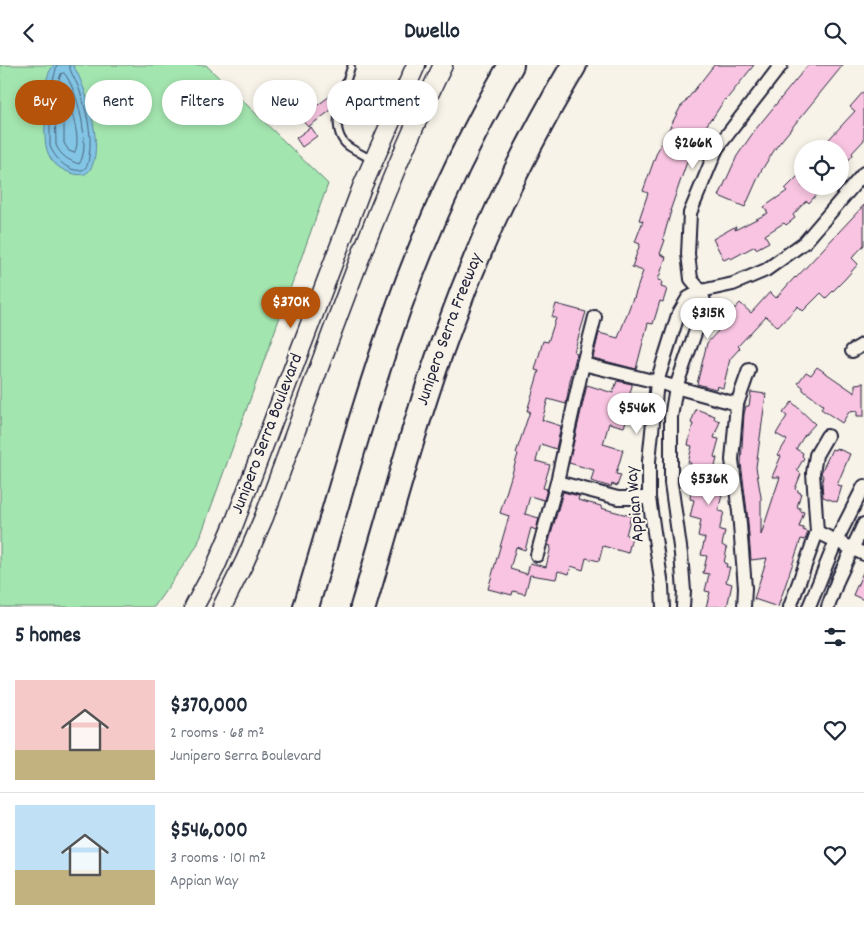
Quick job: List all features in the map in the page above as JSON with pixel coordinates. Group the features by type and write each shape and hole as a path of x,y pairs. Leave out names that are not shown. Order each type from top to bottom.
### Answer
{"highway":[{"path":"306,607 377,371 406,287 454,174 482,117 511,65"},
{"name":"Junipero Serra Freeway","path":"363,607 440,352 477,257 521,160 574,65"},
{"path":"375,607 398,491"}],"main road":[{"name":"Junipero Serra Boulevard","path":"194,607 215,568 251,480 373,161 416,65"},
{"name":"Junipero Serra Boulevard","path":"222,607 264,517 373,225 406,144 443,65"}],"street":[{"name":"Appian Way","path":"684,607 681,554 671,483 671,417 676,387 705,305 701,291 690,279 688,254 690,213 717,148 781,65"},
{"path":"701,291 733,284 766,270 805,242 864,173"},
{"name":"Appian Way","path":"663,607 662,586 649,498 649,461 657,382 678,315 688,298 701,291"},
{"path":"537,555 558,482 582,364 595,317"},
{"path":"852,351 864,344"},
{"path":"582,364 737,404"},
{"path":"744,607 745,588 739,512 732,460 737,404 749,370"},
{"path":"790,607 817,532 814,473 816,455 827,436"},
{"path":"558,482 618,498 649,498"},
{"path":"809,607 836,541 864,486"},
{"path":"828,607 858,551 864,524"},
{"path":"817,532 858,551"}],"lane":[{"path":"351,67 337,123 340,134 348,145 373,161"}],"green space":[{"path":"0,65 206,65 221,80 162,80 162,125 243,125 243,101 253,111 253,125 268,125 328,184 197,546 154,607 0,607"}],"water":[{"path":"54,65 73,65 83,87 85,93 85,125 93,125 96,149 94,162 87,173 78,175 61,169 54,163 47,149 45,125 75,125 75,80 47,80"}],"building":[{"path":"714,65 754,65 711,118 695,145 690,159 688,159 670,211 663,239 665,240 660,254 666,257 658,280 662,281 661,287 667,289 663,302 660,301 653,324 648,323 636,369 593,358 599,333 618,338 643,271 632,267 640,244 635,242 643,221 639,220 648,193 643,191 657,152 681,106"},
{"path":"808,65 843,65 777,146 761,171 745,207 719,196 737,156 755,130"},
{"path":"864,91 864,140 852,153 853,155 849,160 849,140 828,140 855,111 850,107"},
{"path":"327,98 327,113 317,120 317,106"},
{"path":"311,127 317,136 302,147 296,138"},
{"path":"794,180 794,195 816,195 809,203 805,202 793,215 795,218 786,225 784,223 765,235 769,242 756,249 755,246 731,259 730,257 724,260 713,239 736,226 735,230 768,213 764,207 787,191 785,189"},
{"path":"864,205 864,245 852,258 858,264 845,279 826,298 821,293 803,311 798,306 778,327 766,316 738,346 740,348 730,359 723,388 717,386 716,389 697,384 707,343 729,319 727,317 740,303 751,313 770,292 776,298"},
{"path":"556,304 586,312 574,352 577,353 566,404 548,399 542,420 561,426 556,449 541,444 536,461 550,465 543,488 547,489 544,500 530,496 525,514 539,518 536,530 531,528 525,550 516,547 510,569 527,574 530,563 546,567 551,546 548,545 563,492 579,496 578,500 631,516 626,535 632,537 628,553 603,546 599,561 586,558 583,570 571,566 569,574 558,571 556,579 530,575 525,594 513,591 512,595 488,589 509,516 500,513 518,454 516,453 530,411 527,411 539,371 535,370 543,341 548,342 556,318 552,317"},
{"path":"817,367 855,393 855,384 864,383 864,416 857,416 857,411 849,412 842,423 821,409 823,405 803,390 803,387 798,383 806,372 811,375"},
{"path":"617,381 632,384 632,386 624,414 628,415 624,427 609,423 603,444 623,450 616,474 621,475 617,486 612,484 611,487 591,481 594,470 569,463 587,385 613,393"},
{"path":"751,392 766,394 756,467 761,497 761,535 780,477 772,477 781,456 778,455 787,440 776,434 787,416 783,413 792,402 815,424 796,449 803,453 802,456 804,458 797,470 801,474 795,489 801,493 797,507 800,508 800,511 804,512 799,527 804,528 803,530 808,532 805,540 801,539 778,607 754,599 767,558 751,560 741,463 744,414 746,406 749,406"},
{"path":"696,409 715,416 714,419 720,421 714,438 719,439 714,457 717,458 713,475 721,476 717,493 722,495 718,511 724,512 720,530 725,531 722,545 727,548 724,563 727,564 726,567 730,567 726,582 732,584 727,607 706,607 710,592 705,591 709,574 703,573 707,556 701,555 705,538 698,536 701,520 690,517 694,500 690,499 692,481 687,480 692,446 688,445 693,424 691,423"},
{"path":"836,448 850,454 837,485 842,486 837,502 823,497 823,476 821,473 832,449 835,450"},
{"path":"864,570 864,600 853,595"}]}
